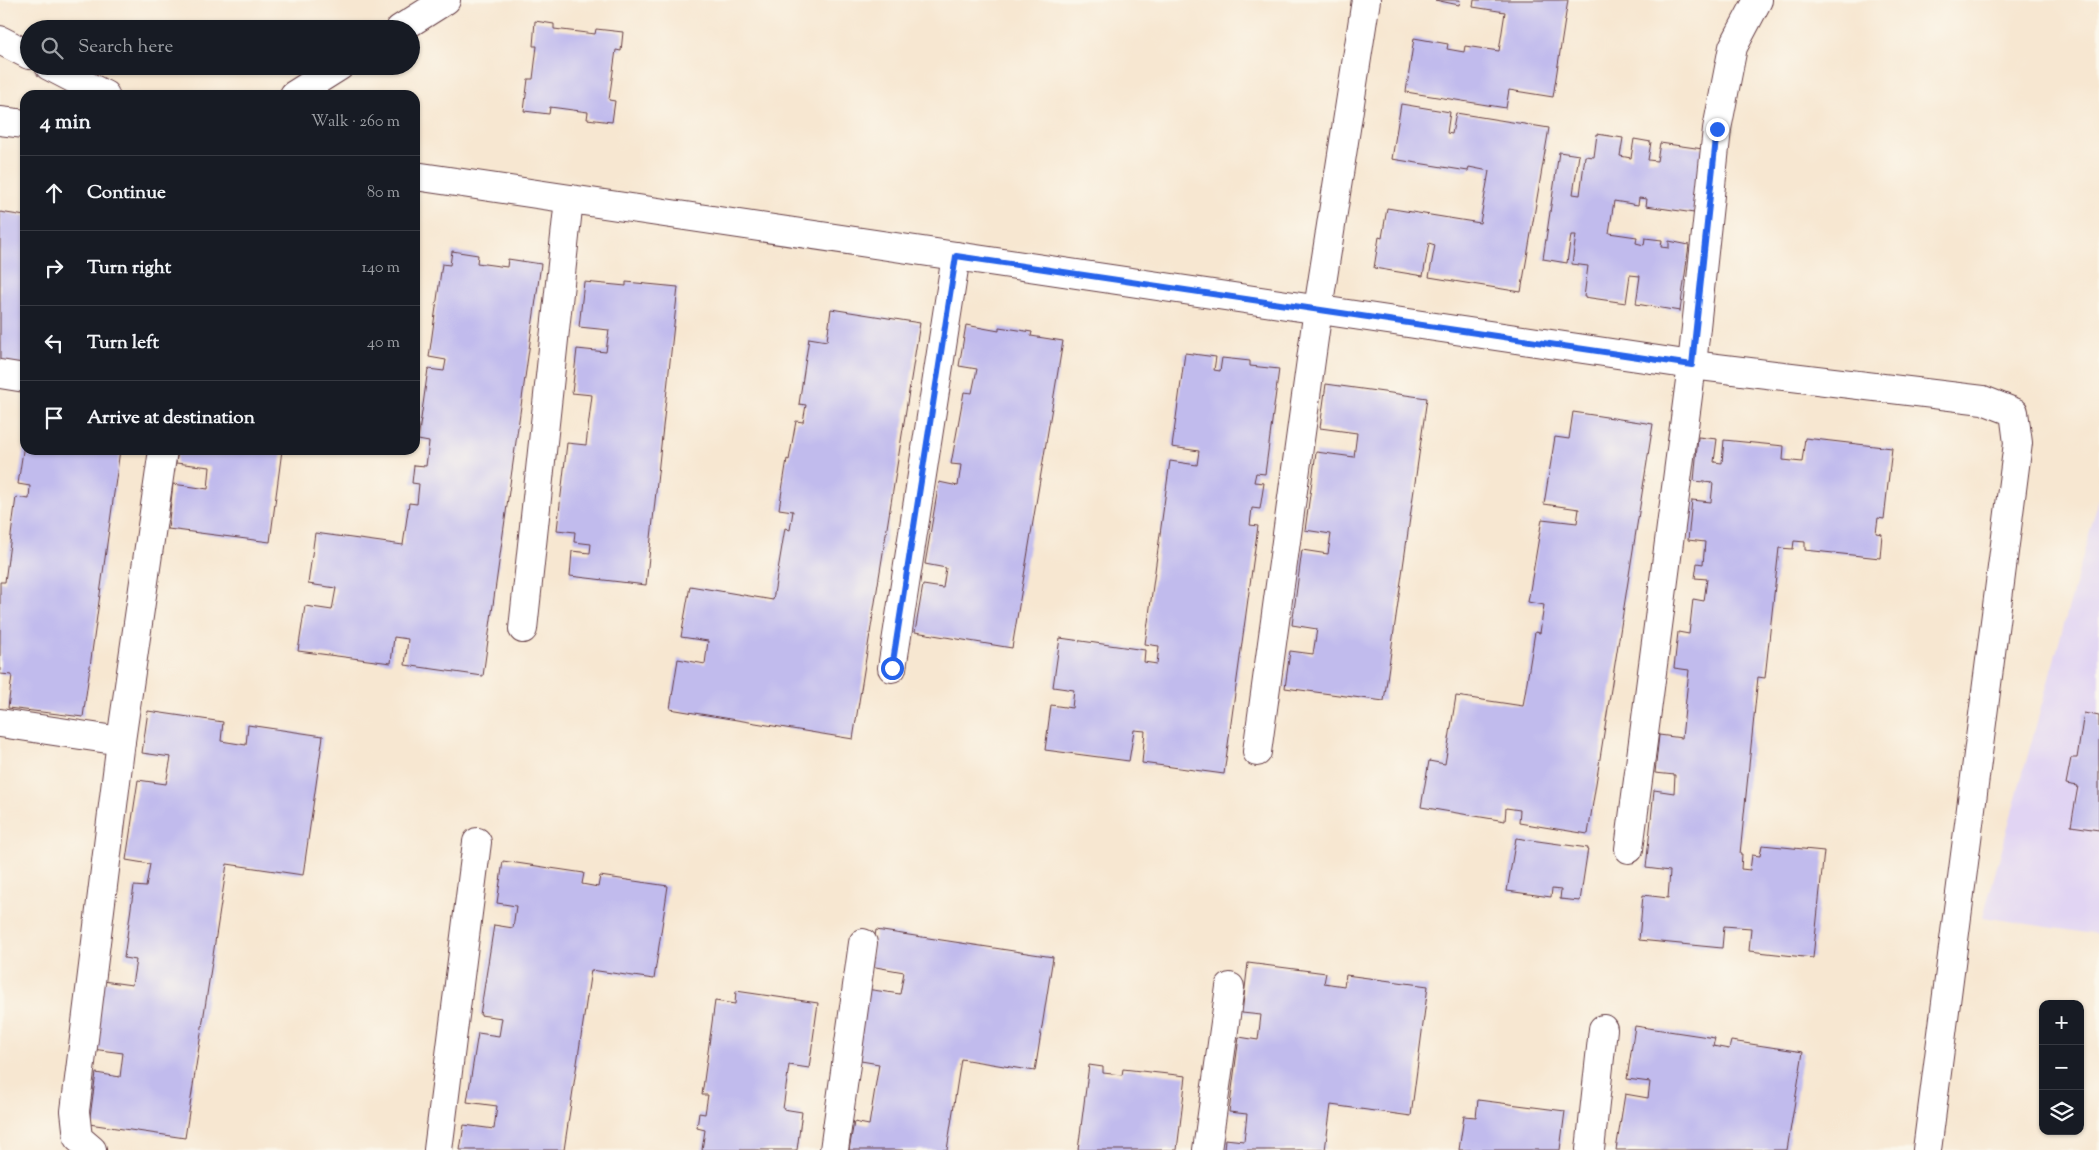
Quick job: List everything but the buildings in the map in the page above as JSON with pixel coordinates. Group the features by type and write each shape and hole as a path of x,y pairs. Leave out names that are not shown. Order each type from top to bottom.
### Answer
{"street":[{"path":"414,20 446,0"},
{"path":"1257,752 1318,309 1366,0"},
{"path":"1629,850 1692,365 1719,120 1733,47 1758,0"},
{"path":"0,40 20,51"},
{"path":"66,75 95,90"},
{"path":"302,90 326,75"},
{"path":"0,122 20,124"},
{"path":"420,177 1692,365 1983,400 2014,412 2018,443 1927,1150"},
{"path":"523,629 569,199"},
{"path":"892,668 956,256"},
{"path":"0,374 20,377"},
{"path":"92,1150 78,1138 75,1111 121,741 162,455"},
{"path":"0,723 121,741"},
{"path":"438,1150 477,842"},
{"path":"834,1150 863,943"},
{"path":"1207,1150 1230,987"},
{"path":"1590,1150 1603,1029"}],"shaded area":[{"path":"2099,498 2099,935 1983,917"}],"route":[{"path":"892,668 956,256 1692,365 1717,129"}]}
